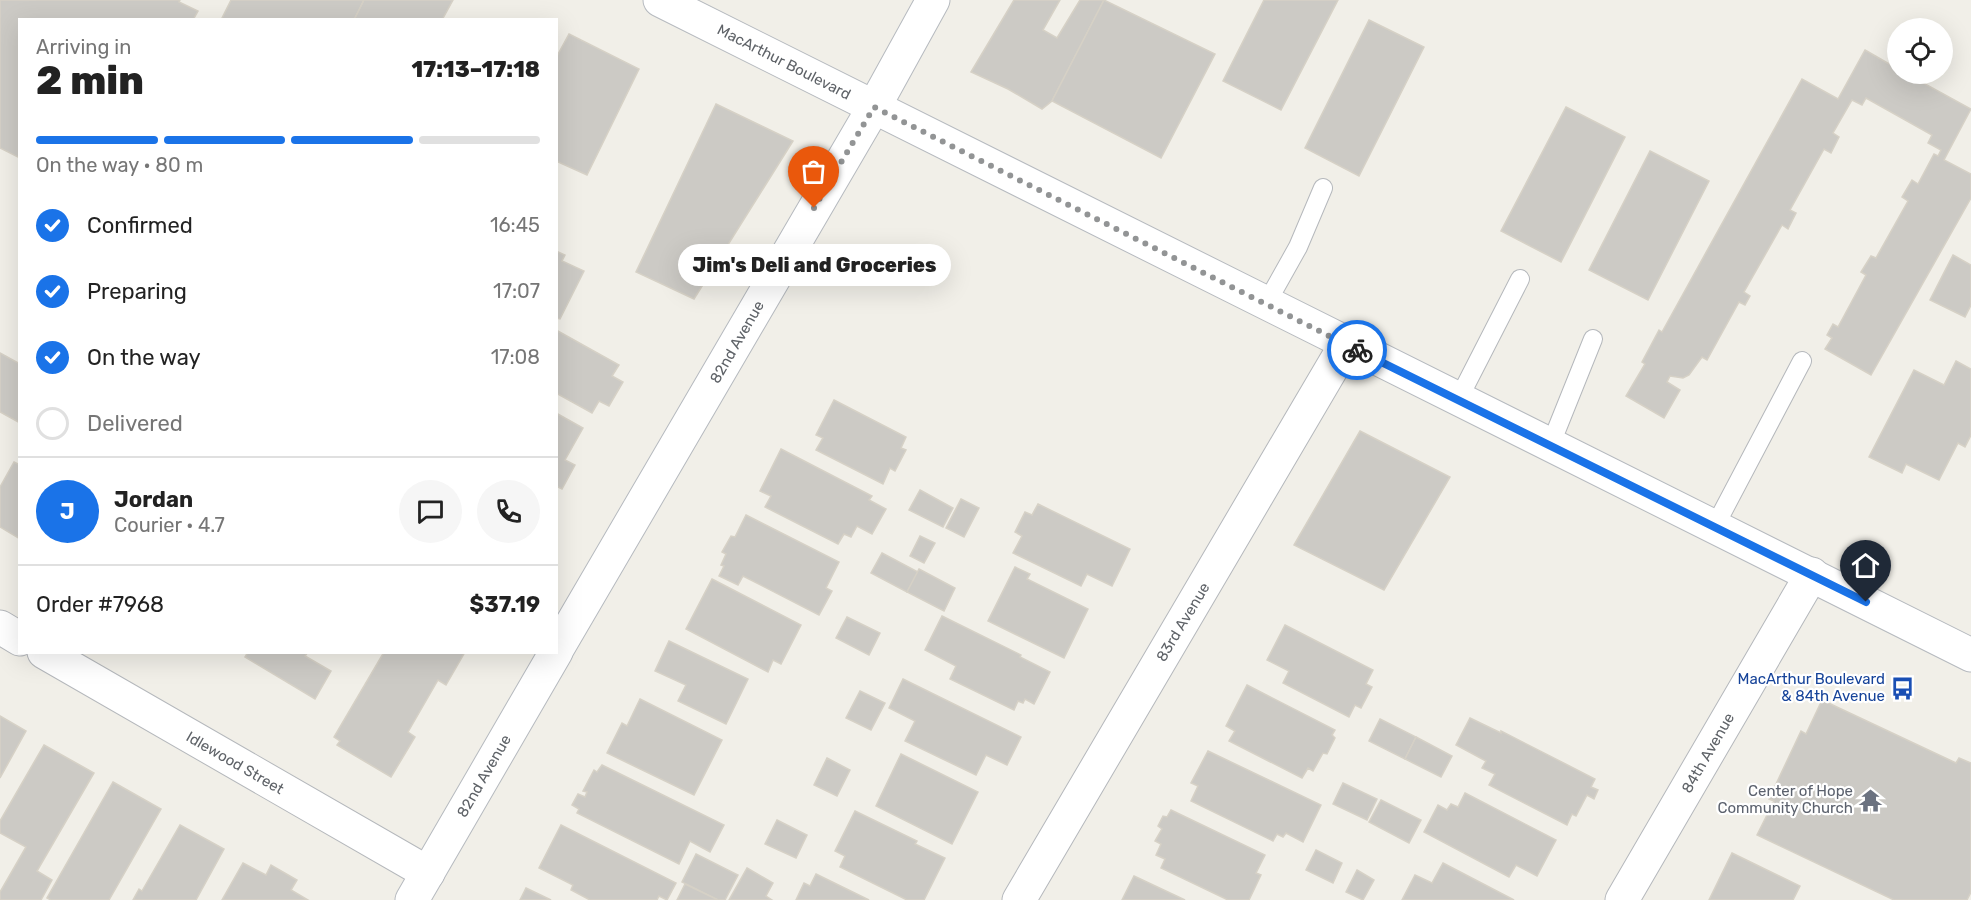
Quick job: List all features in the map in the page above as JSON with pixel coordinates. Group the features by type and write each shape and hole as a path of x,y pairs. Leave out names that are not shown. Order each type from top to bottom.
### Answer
{"street":[{"name":"MacArthur Boulevard","path":"660,0 1971,655"},
{"name":"82nd Avenue","path":"558,649 874,107 933,0"},
{"name":"83rd Avenue","path":"1019,900 1346,344"},
{"name":"84th Avenue","path":"1622,900 1812,574"},
{"path":"0,627 18,638"},
{"name":"Idlewood Street","path":"47,654 420,886"},
{"name":"82nd Avenue","path":"420,886 555,654"}],"lane":[{"path":"1266,304 1298,247 1323,188"},
{"path":"1458,400 1520,279"},
{"path":"1550,446 1593,339"},
{"path":"1715,526 1802,361"}],"building":[{"path":"0,0 180,0 179,2 198,11 194,18 18,18 18,157 0,148"},
{"path":"231,0 364,0 355,18 222,18"},
{"path":"364,0 453,0 443,18 355,18"},
{"path":"1014,0 1060,0 1043,30 1057,38 1080,0 1104,0 1052,101 1042,109 1008,89 971,72"},
{"path":"1104,0 1215,54 1161,158 1052,101"},
{"path":"1264,0 1338,0 1281,110 1223,81"},
{"path":"1369,20 1424,47 1359,176 1305,148"},
{"path":"569,34 639,69 587,175 558,162 558,54"},
{"path":"1865,50 1887,63 1887,84 1925,84 1971,109 1944,160 1971,174 1971,198 1871,375 1825,349 1832,338 1827,335 1833,324 1838,327 1866,275 1861,272 1871,256 1876,258 1908,201 1902,197 1912,180 1918,184 1934,154 1938,156 1941,150 1928,143 1932,135 1866,98 1862,105 1852,100 1833,133 1839,137 1831,153 1824,149 1790,210 1796,213 1788,229 1782,225 1744,292 1750,296 1745,305 1739,302 1707,360 1702,357 1689,375 1683,378 1670,376 1667,382 1680,390 1664,418 1626,396 1645,364 1642,362 1659,330 1662,332 1802,79 1838,99"},
{"path":"716,104 793,141 694,299 636,272"},
{"path":"1566,107 1625,137 1561,262 1501,231"},
{"path":"1650,151 1709,181 1648,300 1589,270"},
{"path":"558,252 565,255 562,261 584,271 560,319 558,318"},
{"path":"1953,255 1971,265 1971,305 1965,317 1930,300"},
{"path":"558,331 619,365 612,376 623,382 609,406 599,401 592,413 558,394"},
{"path":"0,353 18,363 18,422 0,412"},
{"path":"1956,361 1971,369 1971,435 1965,447 1958,443 1939,480 1906,464 1902,473 1869,457 1914,370 1944,385"},
{"path":"834,400 906,437 901,448 906,450 895,471 890,468 883,484 816,450 823,438 816,435"},
{"path":"558,414 583,428 565,460 575,465 562,489 558,487"},
{"path":"1360,431 1450,477 1384,590 1294,545"},
{"path":"781,449 872,496 869,500 886,509 872,534 857,526 851,537 844,534 838,544 765,507 771,496 760,491"},
{"path":"14,462 18,464 18,538 0,527 0,487"},
{"path":"920,490 953,508 943,527 909,510"},
{"path":"961,499 979,508 964,537 946,528"},
{"path":"1038,504 1130,549 1112,586 1087,574 1081,586 1013,553 1022,536 1015,532 1025,512 1032,515"},
{"path":"746,515 839,562 826,588 832,591 819,615 743,576 738,585 719,576 726,554 722,552 731,536 735,537"},
{"path":"920,536 935,543 924,563 910,556"},
{"path":"882,553 918,572 907,592 871,573"},
{"path":"1015,567 1030,574 1027,579 1088,609 1064,658 988,621"},
{"path":"919,569 955,588 944,611 907,592"},
{"path":"712,579 801,625 781,664 773,660 768,672 686,629"},
{"path":"942,616 1050,672 1034,704 1025,699 1023,703 1018,701 1014,710 950,679 956,666 925,650"},
{"path":"847,617 880,633 869,655 836,638"},
{"path":"1285,625 1373,670 1366,684 1372,687 1361,708 1355,705 1349,717 1283,683 1289,671 1267,660"},
{"path":"669,641 748,679 726,724 678,701 686,685 655,671"},
{"path":"247,654 306,654 305,656 331,671 315,699 245,657"},
{"path":"383,654 464,654 446,685 438,680 408,732 415,737 391,777 337,745 340,741 334,737"},
{"path":"903,679 1021,737 1007,765 986,755 976,775 905,741 915,721 889,708"},
{"path":"1247,685 1335,730 1332,735 1335,738 1327,754 1323,753 1313,771 1308,768 1302,778 1229,741 1235,731 1226,726"},
{"path":"860,691 885,703 871,730 846,718"},
{"path":"640,699 722,740 694,795 607,753 622,723 627,726"},
{"name":"Center of Hope Community Church","path":"1822,700 1956,763 1959,758 1971,763 1971,892 1967,900 1894,900 1757,835 1774,801 1769,799 1801,731 1806,734"},
{"path":"0,716 26,731 0,778"},
{"path":"1470,718 1501,733 1501,731 1595,779 1591,787 1598,790 1594,799 1587,795 1576,816 1572,814 1567,825 1489,785 1495,774 1482,768 1486,761 1456,745"},
{"path":"1380,719 1416,737 1405,759 1369,741"},
{"path":"1416,737 1452,756 1441,777 1405,759"},
{"path":"44,745 94,773 37,871 52,880 41,900 0,900 0,892 26,847 0,833 0,821"},
{"path":"1208,751 1321,805 1303,842 1286,833 1283,837 1277,834 1273,841 1191,801 1198,786 1191,783"},
{"path":"901,754 978,792 952,844 876,806"},
{"path":"827,758 850,770 837,796 814,785"},
{"path":"602,765 724,825 710,852 690,841 679,864 577,813 579,809 572,805 578,794 585,797 587,792 583,791 594,770 597,772"},
{"path":"113,782 161,809 109,900 51,900 47,898"},
{"path":"1343,783 1377,799 1367,820 1333,804"},
{"path":"1465,793 1556,840 1537,876 1516,865 1509,877 1424,832 1438,805 1447,810 1451,804 1458,807"},
{"path":"1381,800 1421,820 1409,843 1369,822"},
{"path":"1171,810 1265,855 1256,873 1261,875 1249,900 1228,900 1161,868 1165,859 1156,855 1161,844 1155,841 1162,829 1158,826 1163,816 1167,817"},
{"path":"855,811 917,841 915,844 945,858 924,900 907,900 840,867 845,856 835,851"},
{"path":"777,820 807,835 796,858 765,844"},
{"path":"180,825 224,849 196,900 133,900 139,889 142,891"},
{"path":"561,825 676,883 667,900 659,896 657,900 590,900 571,890 573,885 539,868"},
{"path":"1316,850 1342,863 1333,883 1306,870"},
{"path":"1732,853 1800,886 1793,900 1709,900"},
{"path":"696,854 738,875 725,900 718,900 682,882"},
{"path":"243,863 266,875 271,865 297,880 291,890 308,900 222,900"},
{"path":"1443,863 1514,900 1402,900 1415,875 1432,883"},
{"path":"747,868 773,883 766,896 772,900 729,900"},
{"path":"1357,870 1374,880 1363,900 1346,892"},
{"path":"816,874 869,900 796,900 804,883 810,886"},
{"path":"1134,876 1185,900 1122,900"},
{"path":"685,884 718,900 677,900"},
{"path":"526,888 551,900 520,900"}],"way so far":[{"path":"814,208 874,107 1357,350"}],"place":[{"name":"Jim's Deli and Groceries","path":"814,208"},
{"name":"MacArthur Boulevard & 84th Avenue","path":"1903,688"},
{"name":"Center of Hope Community Church","path":"1871,800"}],"route":[{"path":"1357,350 1866,602"}]}
